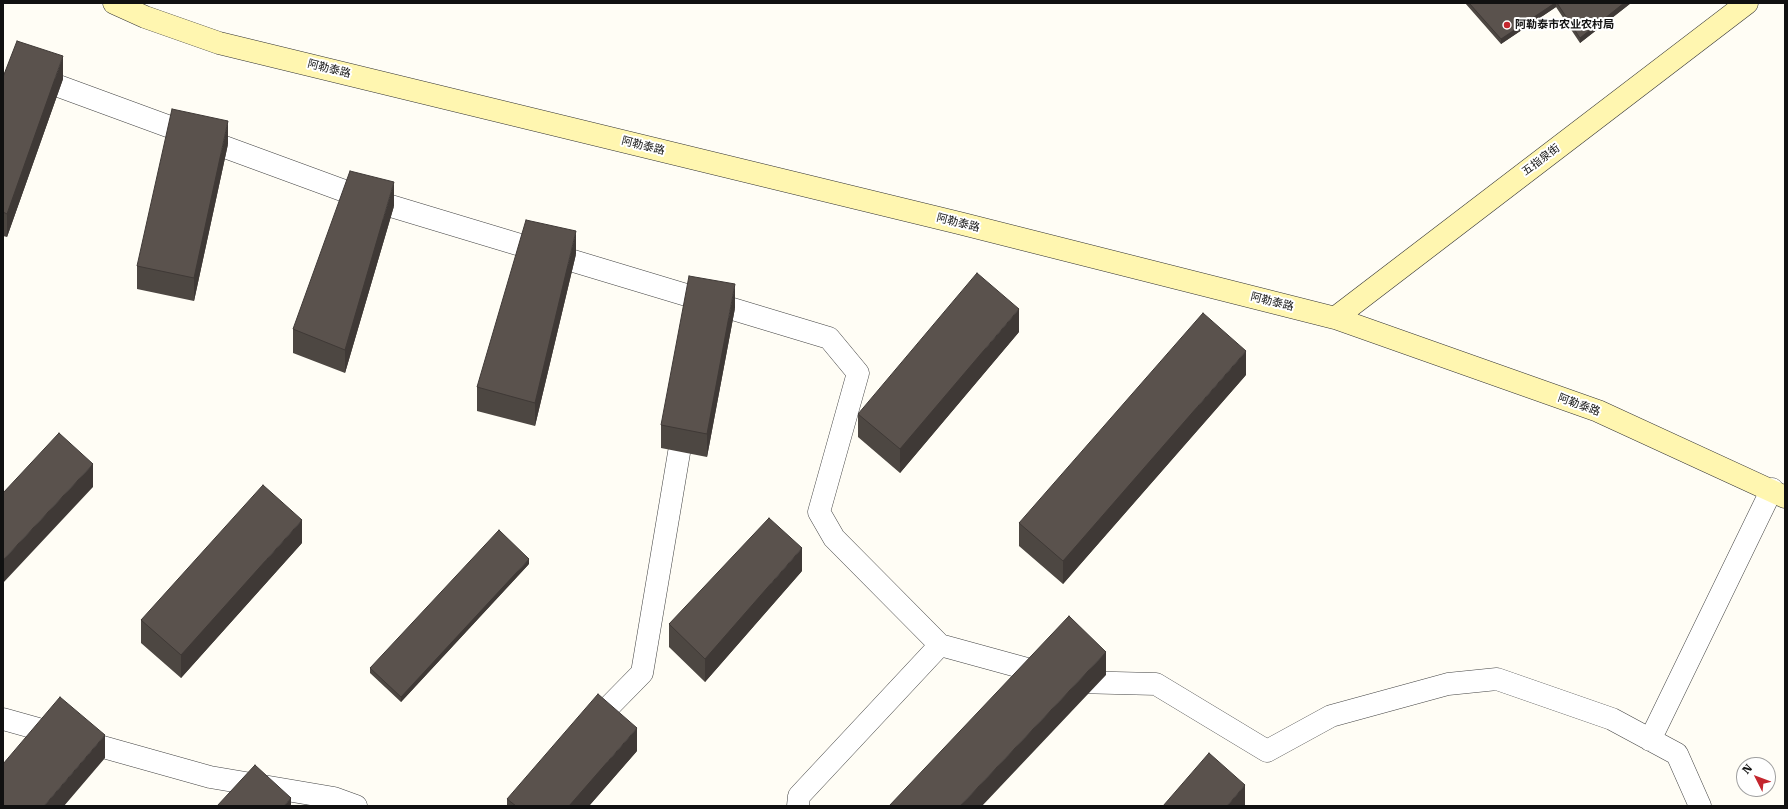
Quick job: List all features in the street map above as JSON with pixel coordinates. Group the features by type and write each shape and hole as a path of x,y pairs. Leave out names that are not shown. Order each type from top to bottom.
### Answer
{"street":[{"name":"阿勒泰路","path":"114,3 145,17 219,43 952,221 1335,318 1598,411 1778,493"},
{"name":"五指泉街","path":"1335,318 1747,3"},
{"path":"18,98 23,84 53,84 361,197 829,338 858,373 819,512 834,538 940,645 1075,682 1156,684 1266,751 1331,716 1448,684 1498,679 1612,718 1677,754 1700,806"},
{"path":"701,324 705,300"},
{"path":"577,739 642,673 688,401"},
{"path":"1650,740 1778,493"},
{"path":"798,806 799,796 940,645"},
{"path":"3,720 210,777 334,798 356,806"}],"building":[{"path":"1469,3 1555,3 1501,39"},
{"path":"1557,3 1624,3 1580,38"},
{"path":"17,41 63,56 7,214 3,212 3,77"},
{"path":"172,109 228,121 194,278 137,266"},
{"path":"350,171 394,182 345,350 293,329"},
{"path":"526,220 576,231 535,403 477,387"},
{"path":"977,273 1019,309 900,449 858,414"},
{"path":"689,276 735,284 707,434 661,425"},
{"path":"1203,313 1246,351 1063,561 1019,523"},
{"path":"59,433 93,464 3,560 3,493"},
{"path":"263,485 302,520 181,655 141,620"},
{"path":"769,518 802,548 705,659 669,624"},
{"path":"499,530 529,559 401,697 370,668"},
{"path":"1069,616 1106,652 960,806 889,806"},
{"path":"598,694 637,728 569,806 516,806 507,799"},
{"path":"60,697 105,735 44,806 3,806 3,764"},
{"path":"1209,753 1245,785 1227,806 1163,806"},
{"path":"255,765 291,798 284,806 217,806"}],"place":[{"name":"阿勒泰市农业农村局","path":"1507,25"}]}
